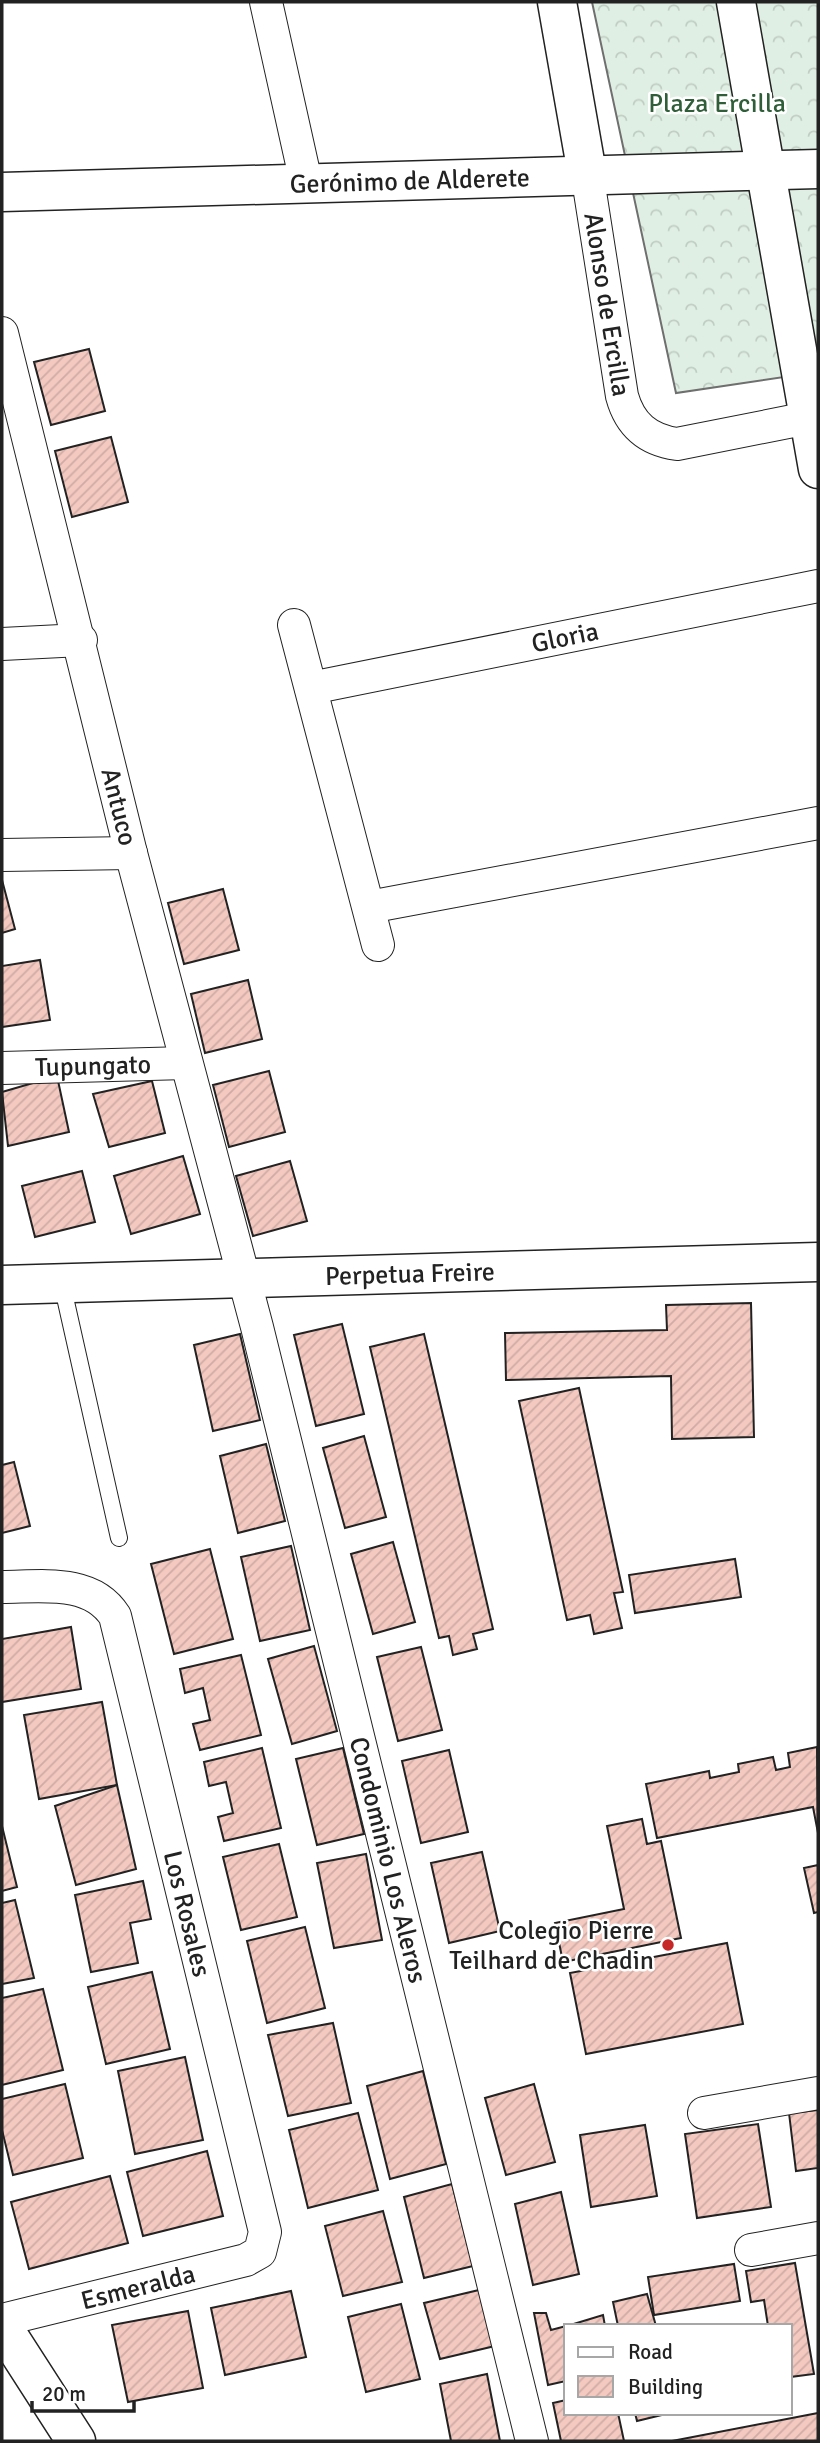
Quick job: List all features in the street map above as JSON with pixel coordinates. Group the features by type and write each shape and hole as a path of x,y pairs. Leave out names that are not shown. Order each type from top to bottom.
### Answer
{"street":[{"path":"266,2 306,182"},
{"name":"Alonso de Ercilla","path":"557,2 622,396 634,423 660,441 677,444 814,417"},
{"path":"736,2 764,170 814,417 818,469"},
{"name":"Gerónimo de Alderete","path":"2,192 587,173 818,169"},
{"name":"Antuco","path":"2,333 15,441 80,640 131,853 243,1279"},
{"name":"Gloria","path":"311,688 818,586"},
{"path":"294,625 378,945"},
{"path":"2,644 80,640"},
{"path":"369,907 818,823"},
{"path":"2,855 131,853"},
{"name":"Tupungato","path":"2,1068 186,1063"},
{"name":"Perpetua Freire","path":"2,1286 818,1262"},
{"name":"Condominio Los Aleros","path":"243,1279 532,2441"},
{"name":"Los Rosales","path":"2,1587 59,1587 94,1595 110,1607 118,1625 261,2211 264,2240"},
{"path":"704,2113 818,2093"},
{"path":"751,2250 818,2238"},
{"name":"Esmeralda","path":"2,2320 246,2260 260,2252 264,2240"},
{"path":"2,2326 76,2441"}],"lane":[{"path":"62,1284 119,1538"}],"green space":[{"name":"Plaza Ercilla","path":"592,2 818,2 818,372 676,393"}],"building":[{"path":"89,349 105,411 51,425 34,362"},
{"path":"111,437 128,502 72,517 55,451"},
{"path":"2,880 15,929 2,933"},
{"path":"223,889 239,950 184,964 168,903"},
{"path":"40,960 50,1020 2,1027 2,966"},
{"path":"248,980 262,1039 205,1053 191,994"},
{"path":"269,1071 285,1132 229,1147 213,1085"},
{"path":"57,1076 69,1132 8,1146 2,1092"},
{"path":"152,1081 165,1133 109,1147 93,1094"},
{"path":"183,1156 200,1214 131,1234 114,1176"},
{"path":"290,1161 307,1221 253,1236 236,1176"},
{"path":"82,1171 95,1222 35,1237 22,1186"},
{"path":"751,1303 754,1437 672,1439 671,1376 506,1380 505,1333 667,1330 666,1305"},
{"path":"342,1324 364,1414 316,1426 294,1335"},
{"path":"240,1334 260,1420 213,1431 194,1345"},
{"path":"424,1334 493,1629 473,1634 477,1649 453,1655 449,1636 439,1638 370,1347"},
{"path":"579,1388 623,1592 614,1593 622,1628 594,1634 590,1615 567,1620 519,1401"},
{"path":"364,1436 386,1517 345,1528 323,1448"},
{"path":"266,1444 285,1521 238,1533 220,1456"},
{"path":"14,1462 30,1526 2,1533 2,1465"},
{"path":"393,1542 415,1622 373,1634 351,1554"},
{"path":"291,1546 310,1630 260,1641 241,1557"},
{"path":"210,1549 233,1639 174,1654 151,1564"},
{"path":"735,1559 741,1597 635,1613 629,1575"},
{"path":"71,1627 81,1689 2,1702 2,1639"},
{"path":"314,1646 337,1731 292,1744 268,1659"},
{"path":"421,1647 442,1730 398,1741 377,1657"},
{"path":"241,1655 261,1735 200,1750 193,1724 210,1720 203,1688 185,1693 180,1669"},
{"path":"102,1702 117,1785 39,1799 24,1715"},
{"path":"817,1747 818,1833 813,1807 657,1838 646,1784 709,1771 710,1778 739,1772 738,1764 773,1757 776,1770 790,1767 788,1753"},
{"path":"262,1748 281,1828 224,1841 218,1817 233,1813 226,1782 209,1786 204,1762"},
{"path":"343,1748 364,1834 317,1845 296,1759"},
{"path":"449,1750 468,1832 421,1843 402,1761"},
{"path":"117,1785 136,1869 76,1885 55,1806"},
{"path":"642,1819 647,1844 661,1841 681,1938 563,1962 555,1923 624,1909 607,1826"},
{"path":"2,1826 17,1887 2,1891"},
{"path":"279,1844 297,1917 241,1930 223,1857"},
{"path":"482,1852 500,1931 449,1943 431,1863"},
{"path":"366,1854 382,1940 334,1948 317,1863"},
{"path":"818,1865 818,1912 814,1913 804,1868"},
{"path":"143,1881 151,1919 130,1923 138,1963 91,1972 75,1895"},
{"path":"15,1900 34,1978 2,1984 2,1903"},
{"path":"305,1927 325,2008 267,2023 247,1941"},
{"path":"727,1943 743,2024 586,2054 570,1973"},
{"path":"152,1972 170,2049 106,2064 88,1987"},
{"path":"43,1989 63,2070 2,2085 2,1998"},
{"path":"333,2023 351,2103 288,2116 268,2035"},
{"path":"185,2057 203,2140 135,2154 118,2071"},
{"path":"423,2071 446,2164 390,2179 367,2086"},
{"path":"65,2084 83,2158 13,2175 2,2130 2,2099"},
{"path":"534,2084 555,2162 506,2175 485,2098"},
{"path":"818,2110 818,2168 796,2171 789,2113"},
{"path":"358,2113 378,2190 308,2208 289,2130"},
{"path":"758,2124 771,2207 697,2218 685,2134"},
{"path":"645,2125 657,2196 591,2207 580,2135"},
{"path":"207,2151 223,2216 143,2236 127,2172"},
{"path":"110,2176 128,2243 29,2269 11,2202"},
{"path":"452,2184 473,2266 424,2278 404,2197"},
{"path":"561,2192 579,2274 533,2285 515,2204"},
{"path":"383,2211 402,2282 343,2296 325,2226"},
{"path":"795,2263 814,2374 792,2377 792,2324 768,2324 764,2300 751,2302 746,2271"},
{"path":"734,2264 740,2301 654,2315 648,2277"},
{"path":"479,2290 495,2346 440,2359 424,2303"},
{"path":"291,2291 306,2357 225,2375 211,2308"},
{"path":"647,2294 655,2324 618,2324 613,2302"},
{"path":"401,2304 420,2379 366,2392 348,2317"},
{"path":"188,2311 203,2388 128,2402 112,2325"},
{"path":"534,2313 546,2313 551,2330 564,2327 564,2381 548,2385"},
{"path":"603,2315 605,2324 574,2324"},
{"path":"487,2374 500,2441 451,2441 440,2384"},
{"path":"564,2400 564,2415 618,2415 624,2441 561,2441 553,2403"},
{"path":"818,2413 818,2441 672,2441"},
{"path":"636,2415 662,2415 637,2421"}],"place":[{"name":"Colegio Pierre Teilhard de Chadin","path":"668,1945"}]}
